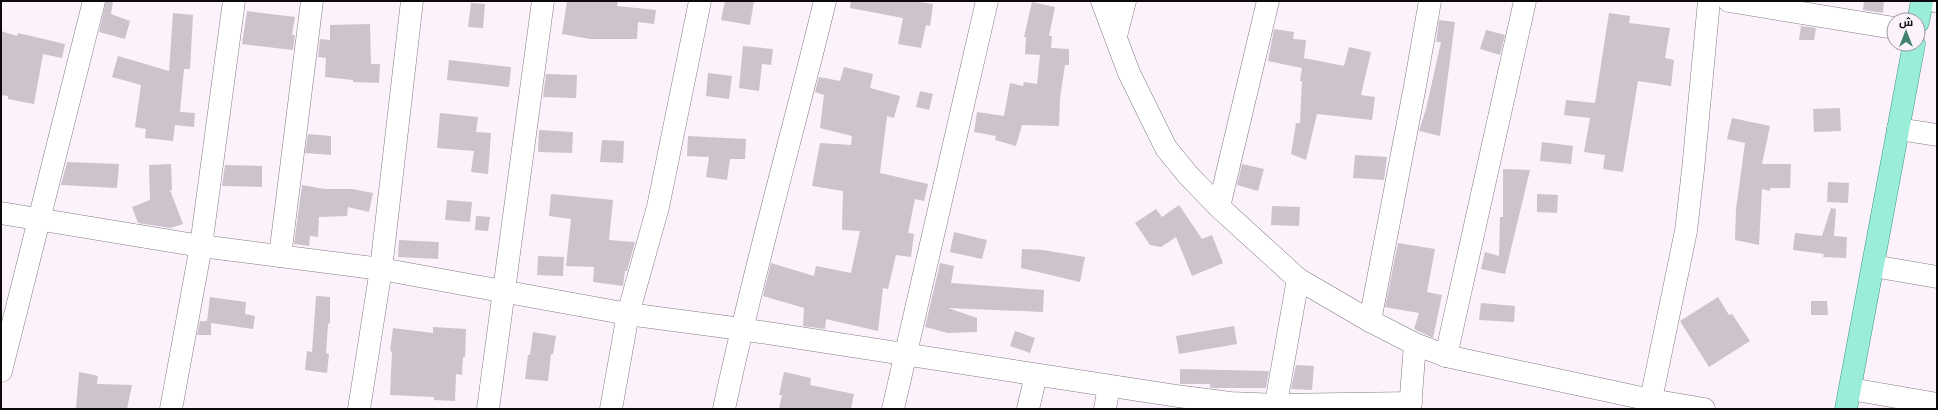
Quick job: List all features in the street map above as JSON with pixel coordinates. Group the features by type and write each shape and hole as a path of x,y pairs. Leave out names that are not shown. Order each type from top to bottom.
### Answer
{"main road":[{"path":"1920,12 1922,1"},
{"path":"1848,399 1912,52"}],"street":[{"path":"1,371 94,1"},
{"path":"171,409 201,246 234,1"},
{"path":"280,256 312,1"},
{"path":"359,409 381,269 412,1"},
{"path":"488,409 543,1"},
{"path":"611,409 628,314 658,207 700,1"},
{"path":"724,409 741,329 798,112 824,1"},
{"path":"893,409 988,1"},
{"path":"1102,1 1129,73 1166,148 1188,175 1219,207 1298,279 1370,321 1415,344 1446,356 1650,405 1704,409"},
{"path":"1116,36 1125,1"},
{"path":"1219,207 1268,1"},
{"path":"1370,321 1396,190 1430,1"},
{"path":"1446,356 1525,1"},
{"path":"1650,405 1686,231 1694,170 1709,1"},
{"path":"1729,1 1886,27"},
{"path":"1898,129 1937,135"},
{"path":"1,213 40,218 201,246 381,269 505,290 628,314 741,329 1036,375 1230,403 1276,407 1410,406 1415,344"},
{"path":"1873,266 1937,277"},
{"path":"1276,407 1298,279"},
{"path":"1028,409 1036,375"},
{"path":"1105,409 1109,386"},
{"path":"1848,399 1937,404"}],"building":[{"path":"106,1 113,1 111,14 130,21 125,39 99,32"},
{"path":"567,1 618,1 617,6 656,10 654,24 638,22 637,39 590,39 562,34"},
{"path":"725,1 754,1 750,25 721,20"},
{"path":"851,1 912,1 933,4 930,26 926,25 921,48 898,44 903,18 850,8"},
{"path":"1864,1 1884,1 1883,13 1863,10"},
{"path":"1032,2 1055,7 1049,36 1052,36 1051,48 1069,49 1069,65 1065,65 1060,98 1059,126 1022,125 1016,146 995,140 996,136 974,132 977,112 1004,116 1010,83 1023,86 1024,82 1037,84 1040,55 1025,54 1026,37 1024,37"},
{"path":"471,3 485,4 483,28 468,27"},
{"path":"247,11 295,17 292,35 295,35 293,50 242,44"},
{"path":"173,13 193,15 190,69 184,69 180,112 195,113 194,127 175,125 173,141 145,138 146,129 135,127 141,85 112,77 118,56 169,71"},
{"path":"1609,13 1630,16 1629,23 1670,28 1665,58 1674,60 1671,86 1638,81 1623,172 1603,169 1605,155 1584,152 1590,118 1564,115 1566,100 1595,103"},
{"path":"1439,20 1455,22 1440,136 1419,131 1426,109 1441,42 1436,42"},
{"path":"370,24 371,64 380,64 379,83 353,82 353,80 325,77 326,58 318,57 320,39 330,40 330,25"},
{"path":"1801,26 1816,28 1814,40 1799,40"},
{"path":"1274,29 1294,32 1293,39 1306,40 1304,58 1344,66 1349,47 1371,52 1361,95 1375,97 1372,120 1317,114 1306,160 1291,154 1296,123 1300,123 1302,81 1300,81 1302,68 1268,61"},
{"path":"1486,30 1505,35 1500,55 1480,49"},
{"path":"1,31 17,36 18,33 65,44 62,58 43,54 34,104 8,99 8,96 1,95"},
{"path":"743,46 773,49 771,65 762,64 759,91 739,88"},
{"path":"449,60 511,67 509,87 447,80"},
{"path":"844,67 873,74 870,88 900,96 894,118 887,116 880,173 928,184 924,201 915,199 908,233 914,234 911,257 896,255 888,289 883,288 878,331 826,319 825,329 803,326 804,308 763,296 771,263 814,276 816,266 851,273 860,231 842,230 843,191 812,186 820,143 851,145 852,136 820,128 824,95 815,92 819,77 840,81"},
{"path":"708,73 732,76 729,99 706,96"},
{"path":"546,74 577,75 576,98 543,97"},
{"path":"920,91 933,94 929,110 916,107"},
{"path":"1840,108 1841,131 1814,132 1813,109"},
{"path":"440,113 478,117 476,132 491,133 488,174 471,172 474,151 437,148"},
{"path":"1732,118 1770,126 1762,164 1791,164 1790,188 1770,188 1770,191 1762,189 1759,245 1735,240 1736,209 1745,143 1727,139"},
{"path":"539,130 573,132 572,153 538,152"},
{"path":"308,134 331,136 331,155 305,153"},
{"path":"688,136 746,139 745,159 730,159 727,180 706,177 709,157 687,156"},
{"path":"602,140 624,141 623,163 600,162"},
{"path":"1542,142 1573,146 1571,164 1540,161"},
{"path":"1355,155 1387,157 1384,180 1353,178"},
{"path":"67,162 119,164 117,188 61,185"},
{"path":"171,164 172,190 170,190 183,224 170,228 138,223 132,207 150,200 149,165"},
{"path":"1242,164 1264,169 1258,191 1237,185"},
{"path":"225,165 262,166 262,187 222,186"},
{"path":"1503,169 1530,170 1505,274 1481,269 1485,252 1499,256 1500,217 1503,217"},
{"path":"1828,182 1849,183 1848,203 1827,202"},
{"path":"302,185 325,189 352,189 373,193 369,212 348,207 347,216 319,217 318,237 310,236 309,246 294,244"},
{"path":"551,194 613,200 609,240 635,242 627,271 625,271 623,286 593,282 594,267 566,266 571,219 549,216"},
{"path":"1537,194 1558,195 1557,213 1537,212"},
{"path":"447,200 472,202 470,222 445,220"},
{"path":"1179,205 1202,239 1212,235 1223,263 1192,276 1176,237 1161,247 1150,245 1135,223 1156,209 1162,217"},
{"path":"1272,206 1300,207 1299,226 1271,225"},
{"path":"1831,208 1836,209 1834,236 1847,237 1846,258 1823,257 1824,254 1793,250 1795,233 1822,236"},
{"path":"476,216 490,217 488,231 475,230"},
{"path":"954,232 987,240 982,259 950,252"},
{"path":"399,240 439,242 438,259 398,257"},
{"path":"1398,243 1435,249 1427,292 1442,295 1433,338 1414,329 1419,313 1385,307"},
{"path":"1022,249 1043,250 1085,257 1080,282 1021,268"},
{"path":"538,256 564,257 563,276 537,275"},
{"path":"940,263 954,266 951,283 1044,290 1043,312 948,308 977,318 977,332 948,333 925,327"},
{"path":"316,296 330,297 330,323 328,324 326,353 329,354 327,373 305,370 307,351 312,352"},
{"path":"210,297 246,302 245,314 255,316 253,329 211,323 211,335 197,335 200,321 207,321"},
{"path":"1718,297 1729,315 1732,314 1750,341 1709,367 1680,321"},
{"path":"1811,301 1827,301 1828,315 1811,315"},
{"path":"1481,303 1515,306 1514,322 1479,320"},
{"path":"1234,326 1237,344 1179,354 1176,336"},
{"path":"433,327 466,329 465,357 463,357 462,375 456,374 455,401 434,400 434,397 390,395 392,352 390,351 393,328 433,333"},
{"path":"1015,331 1035,338 1030,353 1010,346"},
{"path":"533,332 556,336 553,354 551,354 548,381 525,379"},
{"path":"1296,365 1314,366 1312,390 1291,389"},
{"path":"1180,369 1269,371 1266,388 1210,388 1210,384 1180,384"},
{"path":"79,372 98,376 97,384 132,385 127,409 76,409"},
{"path":"784,372 811,378 810,385 854,394 851,409 779,409 782,395 779,395"}]}
